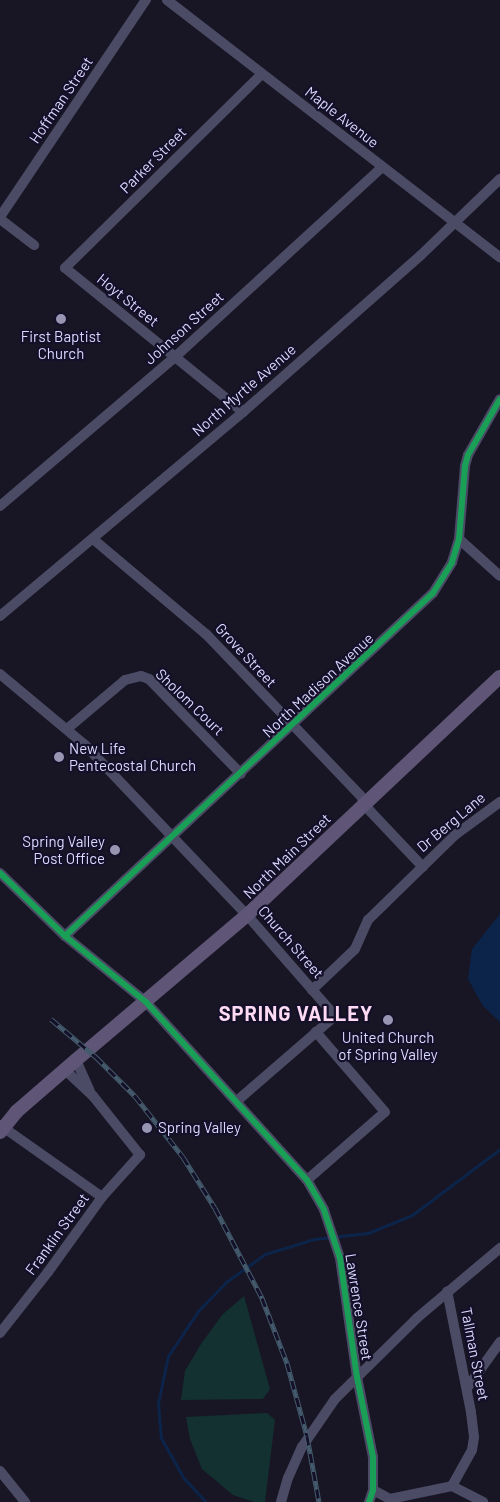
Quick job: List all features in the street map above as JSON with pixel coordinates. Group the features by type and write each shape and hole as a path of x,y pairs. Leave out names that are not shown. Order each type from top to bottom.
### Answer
{"main road":[{"name":"North Main Street","path":"1,1128 16,1112 76,1060 247,915 500,677"}],"street":[{"name":"Hoffman Street","path":"0,218 146,0"},
{"name":"Maple Avenue","path":"167,0 500,257"},
{"name":"Parker Street","path":"65,268 262,74"},
{"name":"Johnson Street","path":"0,506 175,358 382,167"},
{"name":"North Myrtle Avenue","path":"0,616 243,412 420,255 500,179"},
{"path":"0,218 34,245"},
{"name":"Hoyt Street","path":"65,268 243,412"},
{"name":"North Madison Avenue","path":"65,936 426,602 452,562 459,539 465,466 468,455 500,399"},
{"name":"Grove Street","path":"93,539 206,634 360,795 365,804"},
{"path":"459,539 500,576"},
{"name":"Church Street","path":"0,674 85,744 247,915 335,1016 316,1032"},
{"name":"Sholom Court","path":"67,729 125,680 141,676 149,679 241,774"},
{"name":"Dr Berg Lane","path":"312,990 355,949 368,920 455,835 500,802"},
{"name":"Dr Berg Lane","path":"365,804 423,867"},
{"name":"Lawrence Street","path":"0,873 65,936 146,1002 307,1180 324,1210 340,1258 357,1377 373,1457 373,1490 369,1502"},
{"path":"237,1101 316,1032 385,1112 307,1180"},
{"path":"76,1060 93,1096"},
{"path":"65,1070 93,1096"},
{"name":"Franklin Street","path":"0,1333 28,1299 102,1197 140,1155 93,1096"},
{"path":"1,1128 102,1197"},
{"path":"281,1502 291,1468 307,1436 335,1398 386,1346 447,1291 500,1248"},
{"name":"Tallman Street","path":"447,1291 467,1388 474,1437 472,1450 452,1486"},
{"path":"467,1388 500,1342"},
{"path":"0,1471 25,1502"},
{"path":"373,1490 390,1500 452,1486 483,1502"}],"green space":[{"path":"244,1296 270,1389 263,1399 181,1400 185,1371 201,1344 222,1315"},
{"path":"267,1413 275,1420 265,1502 254,1502 233,1495 202,1469 190,1439 186,1417"}],"water":[{"path":"500,914 500,1022 483,1006 468,979 472,949"}],"waterway":[{"path":"206,1502 183,1477 161,1438 158,1403 168,1356 198,1311 226,1282 265,1254 314,1239 368,1233 412,1215 500,1149"}],"railway":[{"path":"51,1019 96,1057 135,1096 183,1157 215,1208 262,1298 287,1363 307,1436 319,1502"}],"cycle path":[{"path":"65,936 433,593 452,562 459,539 465,466 468,455 500,399"},
{"path":"0,873 65,936 146,1002 307,1180 324,1210 340,1258 357,1377 373,1457 373,1490 369,1502"}],"place":[{"name":"First Baptist Church","path":"61,319"},
{"name":"New Life Pentecostal Church","path":"59,757"},
{"name":"Spring Valley Post Office","path":"115,850"},
{"name":"United Church of Spring Valley","path":"388,1020"},
{"name":"Spring Valley","path":"147,1128"}],"district":[{"name":"SPRING VALLEY","path":"296,1013"}]}
